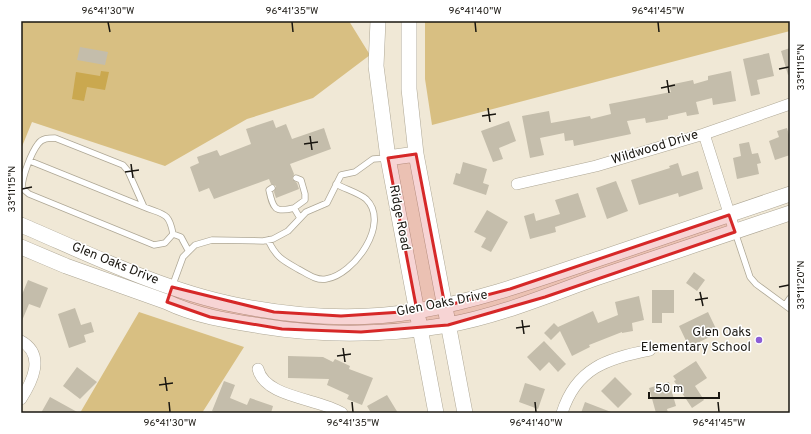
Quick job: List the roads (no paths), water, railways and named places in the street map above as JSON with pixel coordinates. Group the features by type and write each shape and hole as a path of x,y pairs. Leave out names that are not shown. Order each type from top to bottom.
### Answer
{"street":[{"name":"Ridge Road","path":"378,21 376,66 388,158 436,413"},
{"path":"409,21 409,89 416,154 465,413"},
{"name":"Wildwood Drive","path":"517,184 596,166 704,134 790,104"},
{"path":"704,134 735,232"},
{"path":"388,158 416,154"},
{"name":"Glen Oaks Drive","path":"21,226 183,292 235,305 274,312 341,316 417,311 445,306 518,287 790,194"},
{"name":"Glen Oaks Drive","path":"21,247 66,266 210,317 282,330 361,332 420,328 448,324 545,297 790,213"},
{"path":"167,302 172,287"},
{"path":"21,341 31,349 34,356 35,369 28,389 21,399"},
{"path":"562,413 569,394 581,378 591,369 610,360 650,350"},
{"path":"258,369 262,380 274,389 328,406 342,413"}],"lane":[{"path":"144,207 128,171 123,165 55,138 46,138 38,143 22,178 22,188 29,194 154,245 165,243 173,234"},
{"path":"172,287 183,258 188,250 195,244 212,240 268,240 288,231 306,212 327,202 342,175 355,172 373,159 388,158"},
{"path":"30,161 167,216 171,221 173,234"},
{"path":"272,188 269,190 272,203 277,210 282,211 294,208 304,200 305,194 301,180 296,178"},
{"path":"268,240 274,253 282,260 317,278 325,280 336,276 348,267 364,250 370,240 375,223 372,208 366,199 336,184"},
{"path":"294,208 300,218"},
{"path":"735,232 750,277 756,284 787,307 790,298"},
{"path":"173,234 181,237 188,250"}],"place":[{"name":"Glen Oaks Elementary School","path":"759,340"}]}
